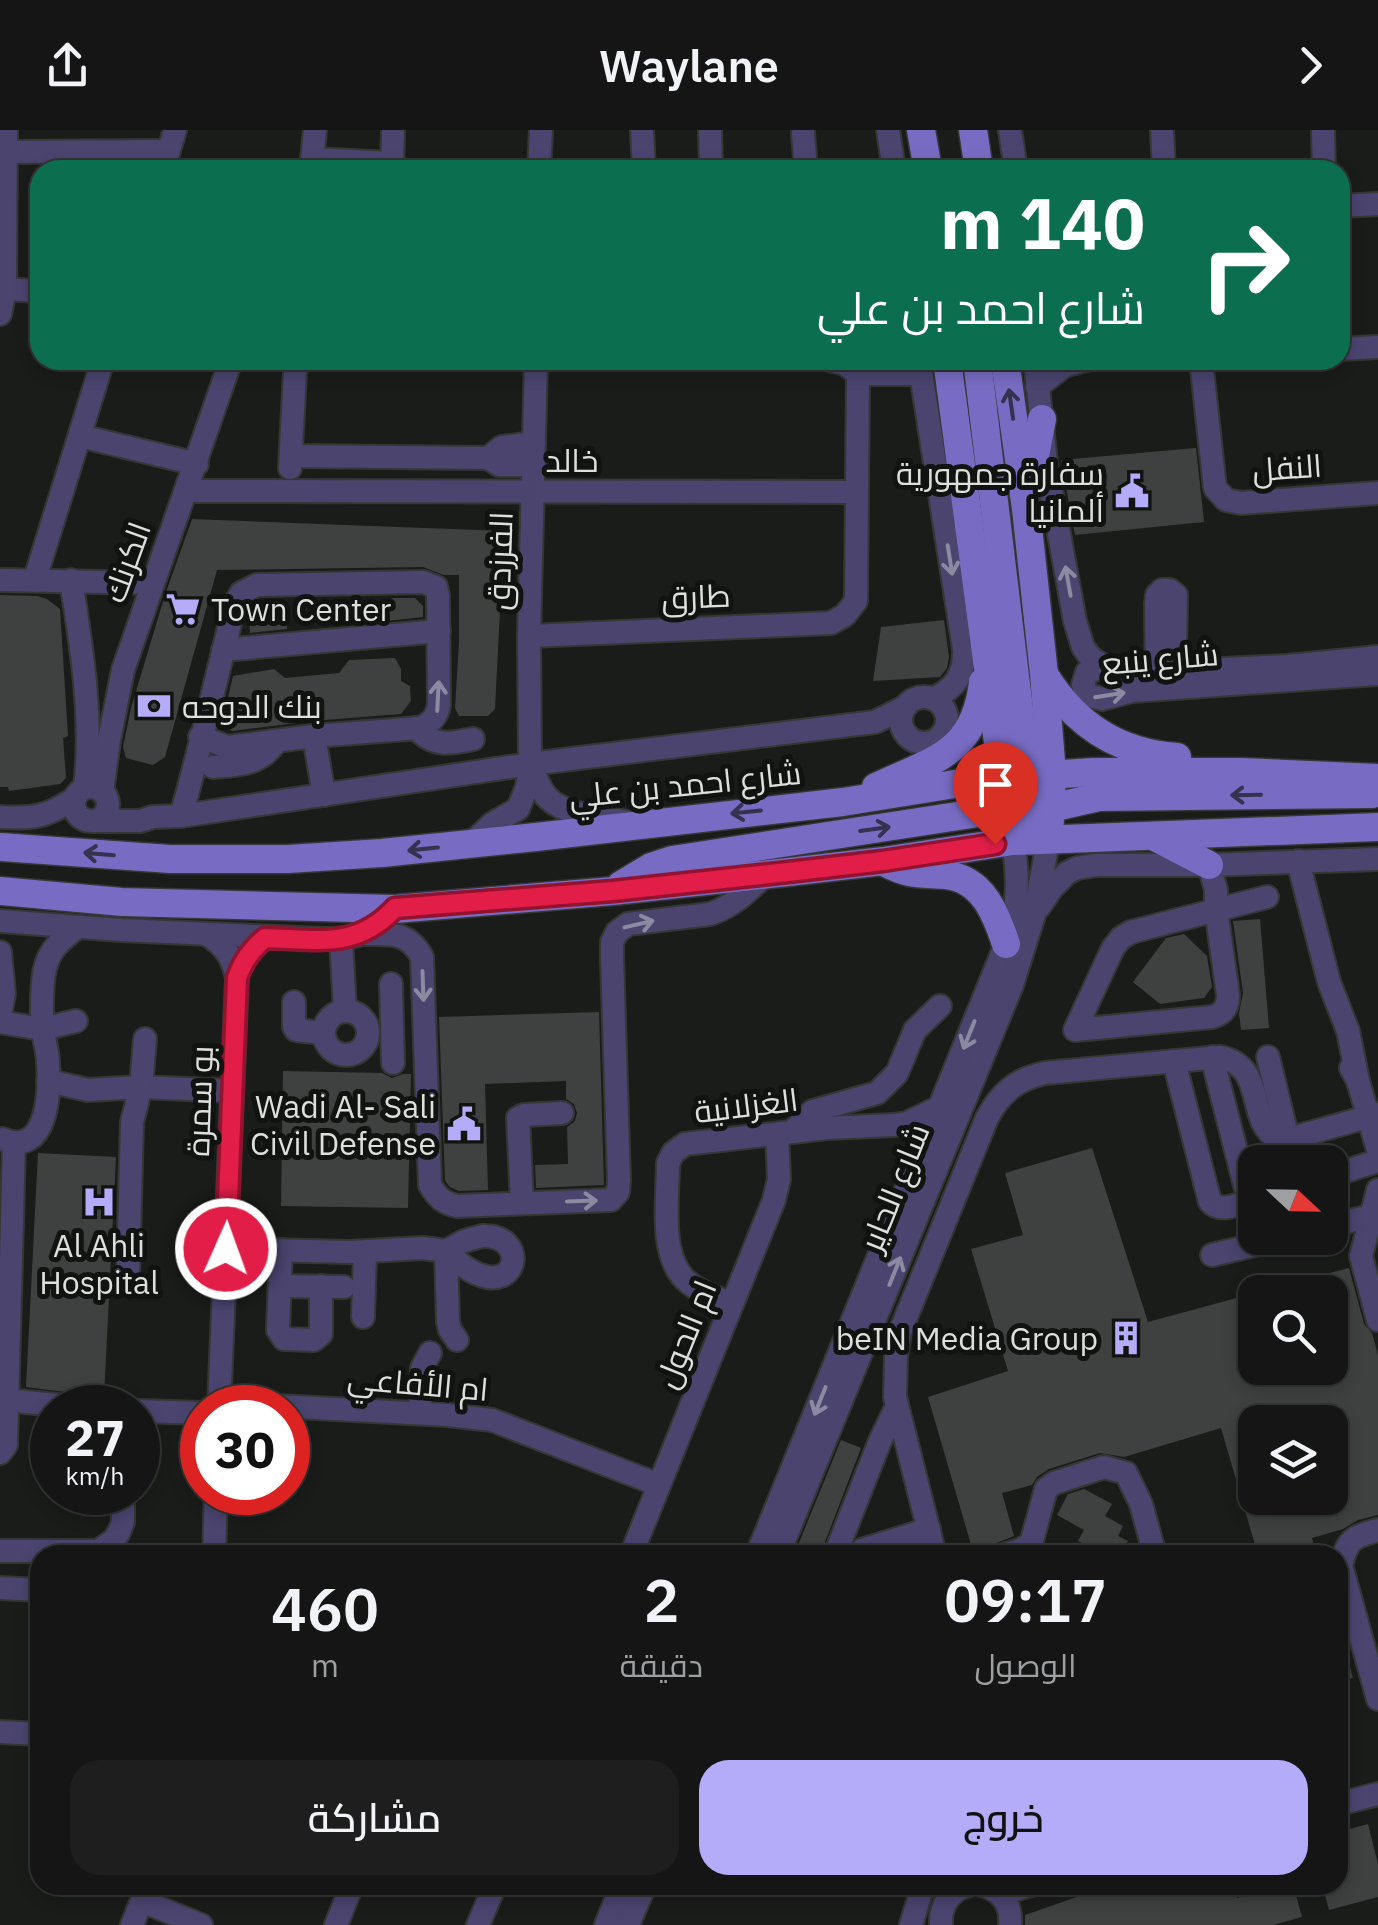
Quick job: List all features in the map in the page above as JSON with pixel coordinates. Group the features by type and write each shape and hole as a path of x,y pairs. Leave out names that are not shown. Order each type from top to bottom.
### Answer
{"main road":[{"path":"913,160 921,130"},
{"path":"921,130 926,160"},
{"path":"973,130 978,160"},
{"path":"936,370 987,651 1032,801"},
{"path":"978,370 1032,801"},
{"path":"0,891 122,902 395,908 613,891 883,861 1013,841 1032,801 1044,674 1005,370"},
{"path":"1026,509 1042,419"},
{"path":"843,802 954,748 973,725 981,701 987,651"},
{"path":"1044,674 1084,723 1127,748 1151,755 1324,762 1378,776"},
{"name":"شارع احمد بن علي","path":"8,846 170,858 288,858 382,853 843,802 1032,801 1241,772 1378,776"},
{"path":"613,891 651,867 672,860 1032,801 1378,794"},
{"name":"شارع احمد بن علي","path":"1032,801 1154,836 1378,828"},
{"path":"1154,836 1209,865"},
{"path":"883,861 911,874 950,876 981,892 996,914 1006,944"}],"street":[{"path":"312,160 315,130"},
{"path":"392,160 394,130"},
{"path":"540,160 541,130"},
{"path":"642,130 644,160"},
{"path":"710,130 711,160"},
{"path":"888,130 892,160"},
{"path":"1010,130 1014,160"},
{"path":"1162,130 1164,160"},
{"path":"1322,130 1324,160"},
{"path":"802,133 805,160"},
{"path":"0,314 4,144 169,150"},
{"path":"1350,205 1378,204"},
{"path":"2,289 30,290"},
{"path":"1350,348 1378,347"},
{"path":"35,579 100,370"},
{"name":"الكرنك","path":"92,794 109,740 123,670 228,370"},
{"path":"289,492 296,370"},
{"name":"الفرزدق","path":"471,844 493,823 518,809 525,795 530,764 536,370"},
{"path":"853,370 858,374 896,370"},
{"path":"933,700 955,685 965,662 935,370"},
{"path":"1036,370 1046,463 1075,621 1083,647 1105,667"},
{"path":"1037,386 1059,370"},
{"name":"النفل","path":"1202,370 1216,488 1226,500 1378,493"},
{"path":"855,492 858,374"},
{"path":"80,436 196,464"},
{"path":"291,456 488,458 504,466 534,454"},
{"name":"خالد","path":"186,491 855,492"},
{"name":"طارق","path":"529,636 831,624 846,615 856,601 855,492"},
{"path":"0,580 152,583"},
{"name":"الكرنك","path":"71,580 87,692 92,794"},
{"path":"181,816 200,737 223,650 238,598 246,589 257,585 428,582 438,591 438,711 426,725 228,747 200,737"},
{"path":"1157,681 1156,603 1162,590 1176,595 1176,654 1181,671"},
{"path":"223,650 438,631"},
{"name":"شارع ينبع","path":"1378,657 1311,672 1157,681 1105,667 1090,670 1084,676 1083,688 1090,697 1102,699 1157,681 1181,671 1311,672 1378,674"},
{"path":"917,698 933,700 943,707 947,720 943,734 925,744 911,740 904,718 917,698"},
{"name":"شارع احمد بن علي","path":"92,794 108,804 105,814 93,822 140,820 530,764 904,718"},
{"path":"416,728 435,742 451,744 473,739"},
{"path":"321,736 331,794"},
{"path":"213,767 254,762 276,742"},
{"path":"530,764 544,794 553,803 636,824"},
{"path":"0,817 33,818 92,794"},
{"name":"شارع احمد بن علي","path":"92,794 153,817"},
{"name":"شارع الحاير","path":"782,1545 1024,950 1034,915 1032,801"},
{"name":"شارع الحاير","path":"761,1545 1006,944 1018,889 1013,841"},
{"path":"1034,915 1066,873 1098,864 1378,859"},
{"path":"1298,861 1329,982 1348,1031 1358,1081 1374,1116 1378,1150"},
{"path":"1209,865 1216,890 1216,909 1228,995 1222,1012 1212,1017 1076,1030 1121,938 1131,932 1216,909 1266,897"},
{"path":"0,921 265,938 391,934 405,938 415,944 422,957 430,1185 436,1196 457,1206 611,1200 618,1192 612,942 628,924 722,910 738,901 766,874"},
{"path":"352,936 384,920 395,908"},
{"path":"0,1453 6,1445 7,1140 26,1140 38,1132 44,1118 48,1081 43,1034 44,976 48,958 58,943 78,927"},
{"path":"208,934 228,952 237,978"},
{"path":"345,1010 352,936"},
{"path":"237,978 252,948 265,938"},
{"path":"0,952 4,993 0,1019 43,1034 76,1027"},
{"name":"بو سمرة","path":"216,1385 226,1249 237,978"},
{"path":"391,984 393,1063"},
{"path":"294,1002 296,1030 323,1033"},
{"path":"784,1133 814,1111 877,1093 898,1074 915,1030 940,1006"},
{"path":"345,1010 361,1016 368,1033 362,1049 346,1056 330,1049 323,1033 330,1017 345,1010"},
{"path":"368,1033 392,1031"},
{"path":"128,1276 132,1122 141,1086 145,1040"},
{"path":"1268,1057 1288,1139"},
{"path":"932,1545 898,1406 894,1376 900,1332 997,1099 1028,1076 1212,1058 1229,1059 1243,1068 1266,1130 1278,1139 1374,1116"},
{"path":"1212,1058 1238,1150"},
{"path":"1174,1061 1210,1202 1220,1208 1238,1204"},
{"path":"48,1081 88,1090 141,1086 232,1091"},
{"name":"الغزلانية","path":"732,1304 689,1283 674,1266 669,1248 668,1163 673,1153 685,1144 894,1126 940,1107"},
{"path":"522,1203 518,1118 562,1113"},
{"path":"894,1126 905,1136 916,1164"},
{"name":"ام الحول","path":"635,1545 777,1190 784,1133"},
{"path":"1348,1170 1378,1160"},
{"path":"1377,1313 1361,1256 1378,1190"},
{"path":"1348,1222 1371,1216"},
{"path":"226,1249 446,1251 448,1322 457,1340"},
{"path":"1212,1255 1238,1249"},
{"path":"280,1286 333,1286 321,1334 314,1340 289,1341 278,1330 281,1250"},
{"path":"363,1317 365,1252"},
{"path":"420,1413 422,1368 430,1353"},
{"path":"6,1400 30,1402"},
{"path":"849,1545 873,1459 898,1406"},
{"name":"ام الأفاعي","path":"310,1410 470,1416 513,1426 660,1485"},
{"path":"873,1459 888,1448 907,1445"},
{"path":"1028,1545 1046,1489 1104,1467 1126,1472 1153,1545"},
{"path":"107,1545 120,1532 123,1515"},
{"path":"216,1515 217,1545"},
{"path":"865,1545 928,1530"},
{"path":"1347,1545 1354,1537 1378,1530"},
{"path":"0,1552 30,1552"},
{"path":"0,1588 30,1590"},
{"path":"1348,1590 1378,1699"},
{"path":"0,1732 30,1734"},
{"path":"1348,1802 1378,1794"},
{"path":"132,1925 144,1895"},
{"path":"148,1895 200,1925"},
{"path":"336,1925 348,1895"},
{"path":"478,1925 491,1895"},
{"path":"606,1925 618,1895"},
{"path":"628,1925 641,1895"},
{"path":"910,1925 919,1895"},
{"path":"998,1895 1008,1905 1010,1925"}],"building":[{"name":"سفارة جمهورية ألمانيا","path":"1196,448 1204,522 1075,535 1061,460"},
{"name":"Town Center","path":"192,519 504,531 495,709 488,716 459,716 455,708 459,575 444,575 423,567 217,570 165,757 153,765 126,758 123,747 131,708"},
{"path":"0,595 37,596 60,609 68,736 63,738 66,778 60,784 9,791 8,787 0,787"},
{"path":"392,598 415,598 423,606 423,617 387,621 387,605"},
{"path":"258,610 280,610 287,617 287,629 250,633 249,617"},
{"path":"944,620 949,657 940,677 873,681 881,627"},
{"path":"395,658 401,669 401,681 410,686 411,701 401,714 232,731 222,723 233,676 274,669 285,678 339,673 349,660"},
{"path":"1260,919 1269,1028 1241,1030 1243,993 1233,921"},
{"path":"1184,934 1207,956 1212,987 1204,998 1160,1004 1133,982 1166,938"},
{"name":"Wadi Al- Sali Civil Defense","path":"599,1012 604,1185 536,1188 535,1165 568,1164 567,1127 575,1121 577,1113 574,1104 566,1099 566,1081 485,1084 488,1190 459,1191 450,1187 445,1181 439,1017"},
{"path":"283,1071 382,1073 392,1078 411,1074 408,1208 281,1206"},
{"name":"beIN Media Group","path":"1092,1148 1148,1322 1238,1298 1238,1385 1348,1385 1348,1275 1322,1275 1349,1268 1364,1324 1372,1333 1378,1355 1378,1515 1312,1538 1314,1545 1255,1545 1246,1515 1348,1515 1348,1405 1238,1405 1238,1486 1221,1428 1124,1457 1100,1453 1049,1469 1032,1485 1002,1493 1014,1536 993,1545 971,1545 928,1397 1008,1371 971,1249 1023,1235 1005,1173"},
{"path":"38,1153 116,1157 105,1385 26,1387"},
{"path":"841,1440 861,1448 824,1545 798,1545"},
{"path":"1084,1489 1112,1504 1105,1516 1123,1526 1118,1536 1128,1541 1126,1545 1086,1545 1078,1541 1084,1530 1057,1515 1068,1494"},
{"path":"1368,1824 1378,1864 1378,1897 1329,1910 1325,1895 1348,1895 1348,1829"},
{"path":"1082,1895 1296,1895 1302,1917 1273,1925 1025,1925 1025,1915"}],"place":[{"name":"سفارة جمهورية ألمانيا","path":"1132,491"},
{"name":"Town Center","path":"183,609"},
{"name":"بنك الدوحه","path":"154,706"},
{"name":"Wadi Al- Sali Civil Defense","path":"464,1124"},
{"name":"Al Ahli Hospital","path":"99,1202"},
{"name":"beIN Media Group","path":"1126,1338"}],"route":[{"path":"226,1249 237,978 252,948 265,938 322,940 364,934 395,908 613,891 883,861 995,844"}]}
